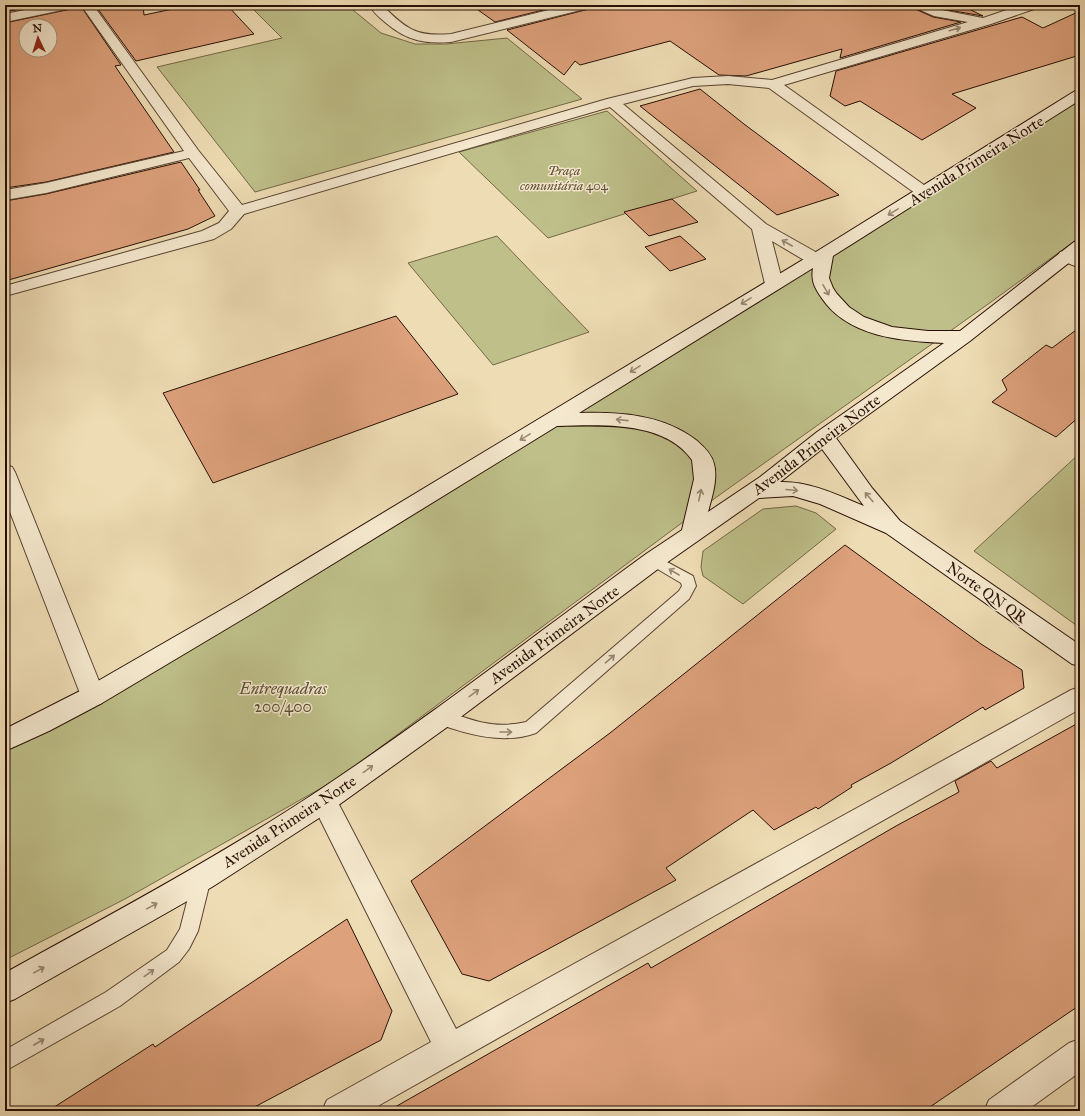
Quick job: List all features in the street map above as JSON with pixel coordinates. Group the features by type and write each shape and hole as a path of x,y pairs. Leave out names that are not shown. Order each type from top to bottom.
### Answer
{"street":[{"path":"5,18 67,5"},
{"path":"88,5 193,153 238,211"},
{"path":"375,5 383,14 414,36 438,39 451,38 585,5"},
{"path":"920,5 939,13 986,21"},
{"path":"920,5 930,24 930,32 925,38"},
{"path":"5,291 208,235 225,226 238,211 612,102 693,82 728,80 773,84 986,21 1033,5"},
{"path":"773,84 925,192"},
{"name":"Avenida Primeira Norte","path":"5,740 40,724 93,696 250,604 925,192 1080,94"},
{"path":"612,102 760,227 820,256 820,278 830,296 848,314 871,326 895,334 922,337 964,336"},
{"path":"5,195 46,188 193,153"},
{"path":"760,227 774,284"},
{"name":"Avenida Primeira Norte","path":"5,989 202,878 324,801 441,718 654,560 753,491 824,437 1075,255"},
{"path":"552,420 619,419 646,423 674,434 697,450 704,464 704,479 692,534"},
{"name":"Norte QN QR","path":"824,437 865,493 894,527"},
{"path":"5,472 93,696"},
{"name":"Norte QN QR","path":"753,491 793,489 827,499 894,527 1080,657"},
{"path":"338,1111 1080,697"},
{"path":"324,801 450,1048"},
{"path":"1000,1111 1080,1054"}],"lane":[{"path":"441,718 489,732 512,732 530,728 684,595 689,586 688,580 654,560"},
{"path":"5,1061 113,999 173,956 183,943 189,931 202,878"}],"green space":[{"path":"249,5 347,5 381,33 415,44 446,44 507,38 582,99 255,192 157,67 282,38"},
{"name":"Entrequadras 200/400","path":"1080,91 1080,237 718,496 339,778 125,899 5,960 5,748"},
{"name":"Praça comunitária 404","path":"607,111 697,191 548,238 459,152"},
{"path":"497,236 589,332 493,365 408,263"},
{"path":"1080,453 1080,628 974,551"},
{"path":"796,506 816,513 836,529 743,604 703,576 701,567 703,551 763,509"}],"building":[{"path":"5,5 42,5 5,12"},
{"path":"74,5 80,5 121,65 115,66 174,152 46,182 5,188 5,23 18,20 18,58 58,58 58,18 29,18 71,9"},
{"path":"95,5 143,5 144,15 192,5 227,5 254,34 136,61"},
{"path":"471,5 563,5 495,22"},
{"path":"592,5 913,5 915,9 933,17 961,22 840,58 842,49 746,76 719,75 670,41 580,65 575,61 564,75 507,30 589,9"},
{"path":"935,5 961,5 983,16 942,9"},
{"path":"1080,11 1080,55 952,94 976,108 922,140 860,101 845,106 830,96 836,71 1022,17 1043,28"},
{"path":"700,89 839,195 777,215 640,106"},
{"path":"181,162 215,216 188,229 5,281 5,201 46,194"},
{"path":"672,199 698,222 649,236 624,212"},
{"path":"680,236 706,259 670,271 645,247"},
{"path":"396,316 458,394 213,483 163,393"},
{"path":"1080,327 1080,416 1056,437 992,402 1007,390 1002,380 1046,345 1052,348"},
{"path":"845,545 981,644 1022,670 1024,688 985,710 983,707 891,763 851,785 852,787 818,809 816,807 774,830 753,810 666,868 676,880 489,981 462,974 411,881 610,733"},
{"path":"1080,722 1080,1005 924,1111 388,1111 648,963 651,968 896,826 959,792 955,781 991,761 997,768"},
{"path":"347,919 392,1011 381,1040 247,1111 48,1111 153,1044 155,1047"}]}
